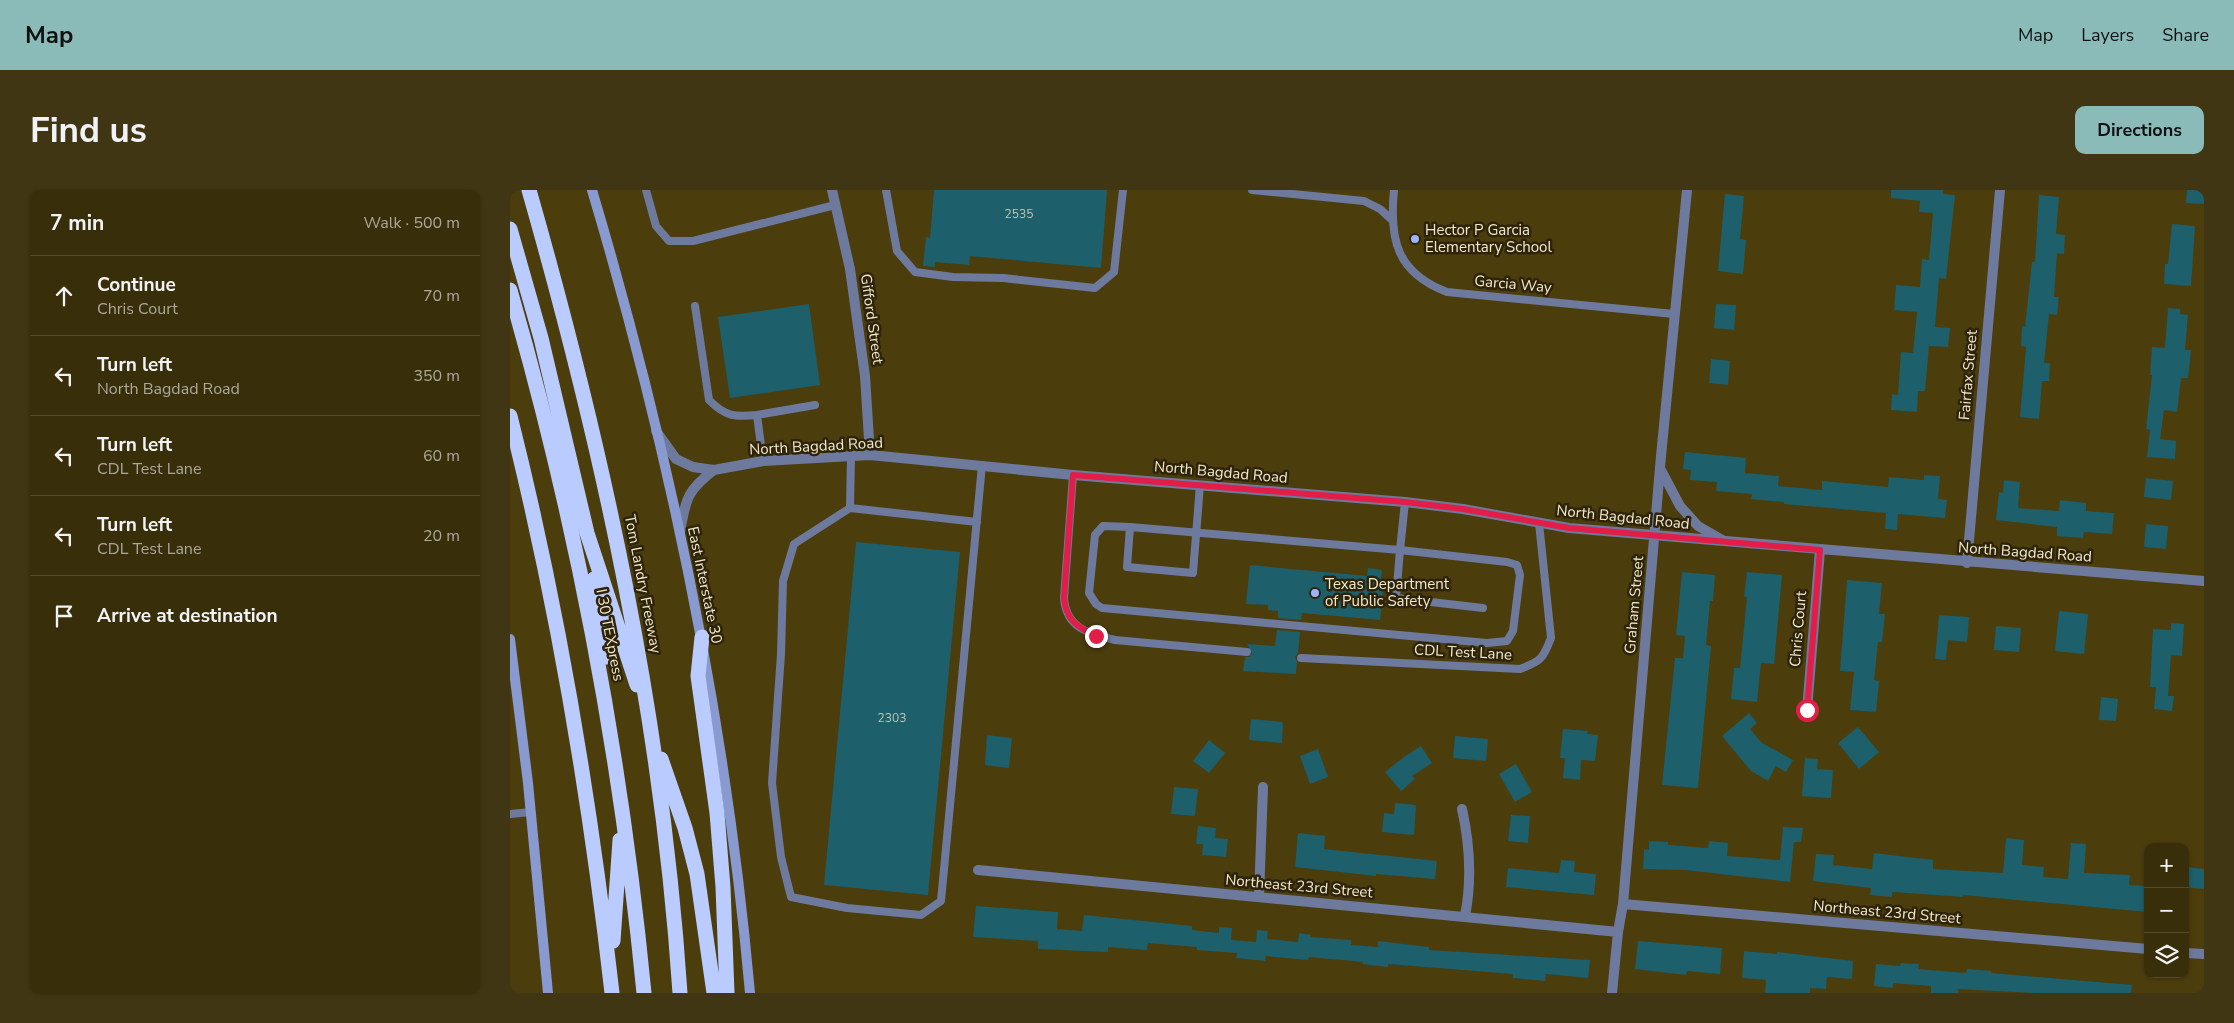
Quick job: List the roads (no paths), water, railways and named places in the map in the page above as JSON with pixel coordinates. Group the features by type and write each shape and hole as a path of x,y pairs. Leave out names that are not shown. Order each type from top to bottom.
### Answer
{"highway":[{"name":"Tom Landry Freeway","path":"529,190 573,350 620,549 639,653 662,810 675,914 680,993"},
{"path":"510,229 541,338 587,533 608,667 619,794 618,880 607,993"},
{"name":"I 30 TEXpress","path":"510,290 527,350 573,538 599,668 626,833 644,993"},
{"path":"510,416 541,549 565,665 598,865 612,993"},
{"path":"587,533 685,828 704,912 714,993"},
{"path":"702,637 698,676 717,813 723,887 727,993"}],"main road":[{"name":"East Interstate 30","path":"592,190 609,246 656,431 702,637 728,797 742,900 750,993"},
{"path":"510,639 531,812 548,993"}],"street":[{"name":"Gifford Street","path":"832,190 850,269 865,376 870,454"},
{"name":"Graham Street","path":"1612,993 1618,932 1623,904 1660,467 1686,190"},
{"name":"Fairfax Street","path":"1966,562 2000,190"},
{"name":"North Bagdad Road","path":"656,431 676,459 693,467 714,470 763,461 870,454 1073,475 1405,502 1463,509 1569,528 2204,581"},
{"name":"North Bagdad Road","path":"1660,467 1680,506 1698,526 1725,542"},
{"path":"679,534 686,501 697,483 714,470"},
{"name":"Chris Court","path":"1807,710 1820,550"},
{"path":"1259,897 1263,787"},
{"path":"1462,809 1469,846 1470,889 1465,916"},
{"name":"Northeast 23rd Street","path":"978,870 1618,932"},
{"name":"Northeast 23rd Street","path":"1623,904 2144,949"},
{"path":"2189,953 2204,954"}],"lane":[{"path":"646,190 656,226 669,241 693,241 835,205"},
{"path":"886,190 897,251 914,272 953,277 1003,278 1095,288 1114,272 1123,190"},
{"path":"1252,190 1364,200 1380,209 1392,220"},
{"name":"Garcia Way","path":"1394,190 1392,220 1402,260 1414,274 1430,286 1447,292 1674,314"},
{"path":"695,306 710,400 720,411 736,417 815,405"},
{"path":"757,415 763,461"},
{"path":"850,508 851,456"},
{"path":"977,522 850,508 794,544 782,580 781,654 772,783 781,857 791,897 847,908 921,915 941,901 977,522 982,465"},
{"path":"1073,475 1064,598 1065,610 1071,619 1081,629 1096,636 1115,640 1247,652"},
{"path":"1130,527 1126,567 1193,573 1200,485"},
{"path":"1405,502 1396,598 1483,608"},
{"name":"CDL Test Lane","path":"1301,658 1520,669 1539,662 1552,638 1539,523"},
{"path":"1103,526 1130,527 1400,550 1508,562 1516,565 1520,575 1511,636 1507,641 1487,643 1102,608 1096,604 1089,593 1095,535 1103,526"},
{"path":"510,814 531,812"}],"place":[{"name":"Hector P Garcia Elementary School","path":"1415,239"},
{"name":"Texas Department of Public Safety","path":"1315,593"}]}
